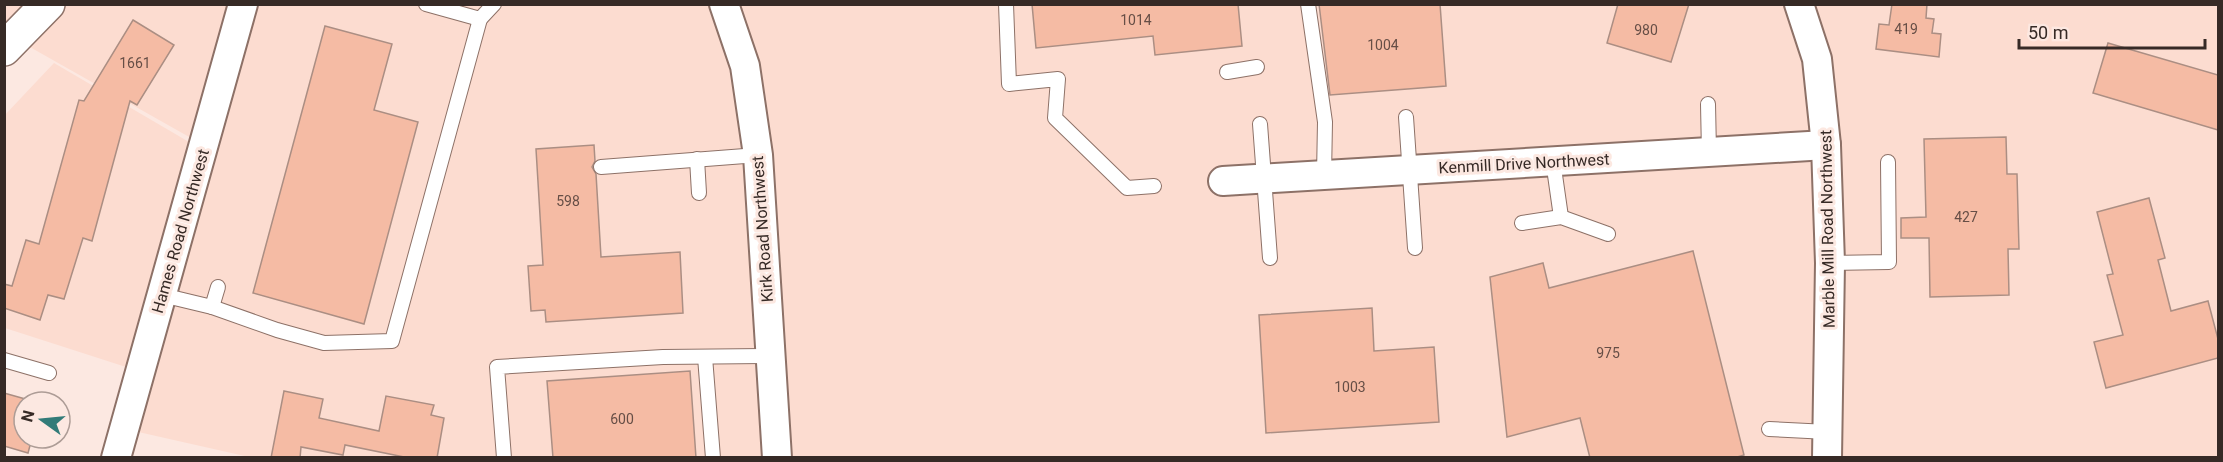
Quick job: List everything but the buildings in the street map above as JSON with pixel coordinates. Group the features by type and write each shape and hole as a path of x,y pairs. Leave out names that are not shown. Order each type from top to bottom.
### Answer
{"street":[{"path":"4,49 48,4"},
{"name":"Hames Road Northwest","path":"116,458 243,4"},
{"name":"Kirk Road Northwest","path":"724,4 745,66 758,155 777,458"},
{"name":"Marble Mill Road Northwest","path":"1799,4 1817,58 1826,145 1830,263 1827,445"},
{"name":"Kenmill Drive Northwest","path":"1223,181 1826,145"}],"lane":[{"path":"426,4 480,19"},
{"path":"162,295 212,307 277,330 324,343 392,341 480,19 494,4"},
{"path":"1006,4 1009,84 1058,79 1055,118 1127,188 1154,186"},
{"path":"1308,4 1325,122 1324,175"},
{"path":"1227,72 1257,67"},
{"path":"1708,104 1709,152"},
{"path":"1406,117 1414,248"},
{"path":"1260,124 1269,258"},
{"path":"601,167 758,155"},
{"path":"696,159 699,193"},
{"path":"1553,161 1561,217"},
{"path":"1830,263 1889,262 1888,162"},
{"path":"1522,223 1561,217 1608,234"},
{"path":"212,307 218,286"},
{"path":"504,458 497,367 663,357 770,356"},
{"path":"705,357 713,458"},
{"path":"4,360 49,373"},
{"path":"1768,429 1827,445"}],"shaded area":[{"path":"5,4 2218,5 2218,457 249,457 134,431 214,151 5,33"},
{"path":"54,63 189,142 126,367 5,328 4,116"}]}
